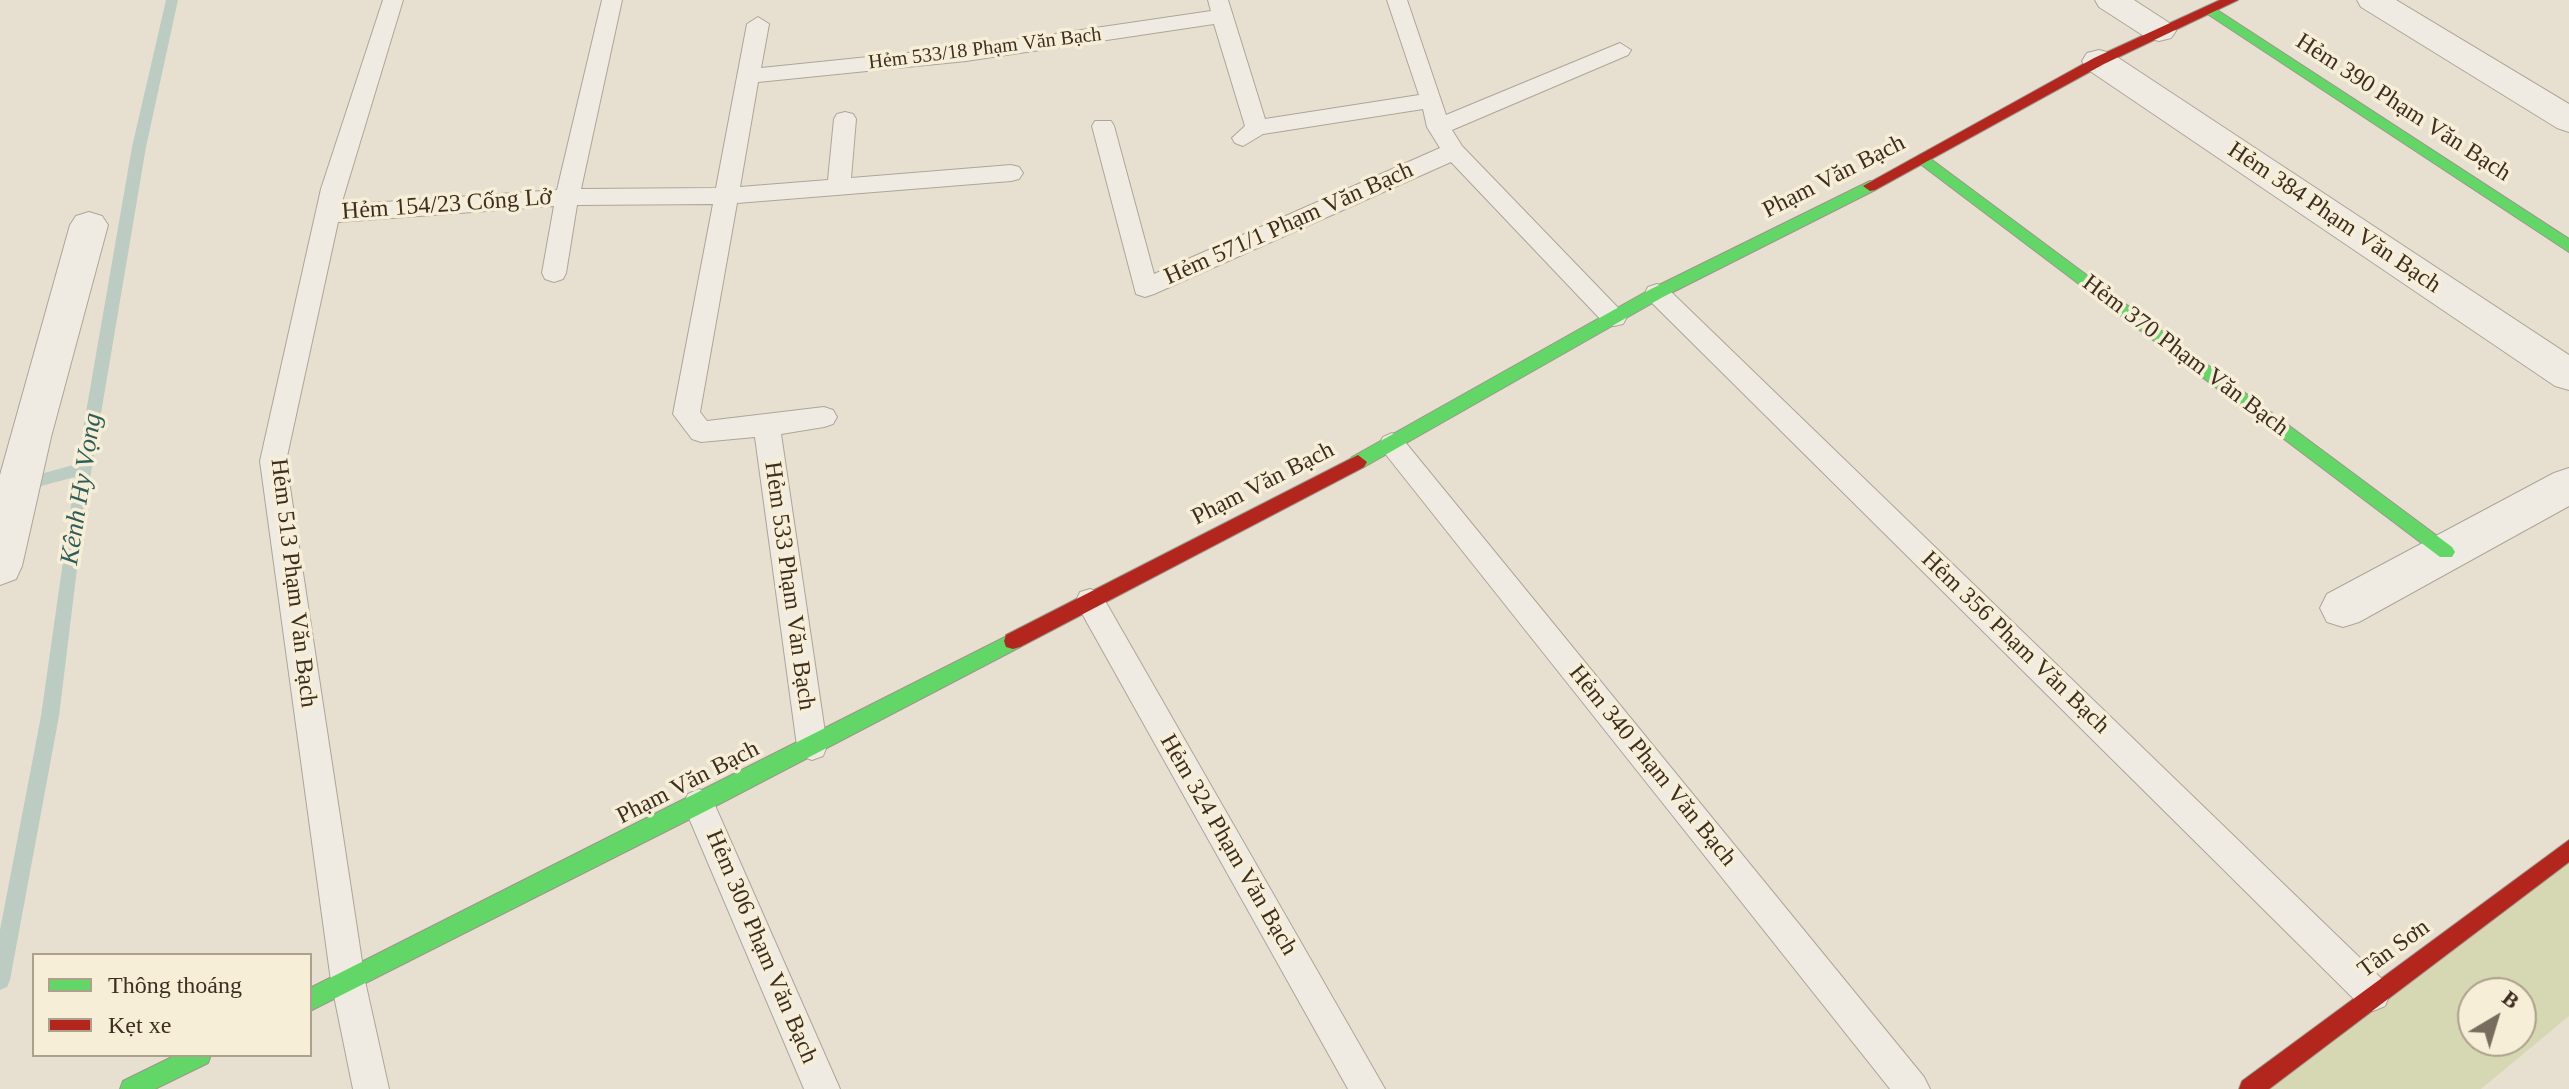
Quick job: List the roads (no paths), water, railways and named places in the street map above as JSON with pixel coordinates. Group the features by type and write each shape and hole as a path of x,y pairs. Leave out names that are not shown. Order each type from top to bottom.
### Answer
{"street":[{"path":"2111,0 2159,31"},
{"name":"Phạm Văn Bạch","path":"312,999 812,746 1392,444 1657,293 1924,159 2099,61 2231,0"},
{"path":"2373,0 2569,120"},
{"name":"Hẻm 390 Phạm Văn Bạch","path":"2211,10 2569,246"},
{"name":"Hẻm 384 Phạm Văn Bạch","path":"2099,61 2569,375"},
{"name":"Hẻm 370 Phạm Văn Bạch","path":"1924,159 2446,552"},
{"path":"0,566 17,451 89,225"},
{"path":"2343,608 2569,485"},
{"name":"Tân Sơn","path":"2250,1089 2569,850"},
{"path":"131,1089 196,1057"}],"lane":[{"name":"Hẻm 513 Phạm Văn Bạch","path":"371,1089 348,981 273,461 330,201 393,0"},
{"name":"Hẻm 154/23 Cống Lở","path":"554,273 567,197 612,0"},
{"path":"1397,0 1432,100 1438,127 1454,151 1614,317"},
{"path":"1220,8 1249,134 1432,100"},
{"name":"Hẻm 533/18 Phạm Văn Bạch","path":"748,76 966,54 1220,8"},
{"name":"Hẻm 533 Phạm Văn Bạch","path":"758,24 686,414 701,432 824,417"},
{"path":"1438,127 1620,50"},
{"path":"839,187 845,119"},
{"name":"Hẻm 571/1 Phạm Văn Bạch","path":"1103,126 1145,288 1454,151"},
{"path":"726,196 1011,173"},
{"name":"Hẻm 154/23 Cống Lở","path":"330,201 726,196"},
{"name":"Hẻm 356 Phạm Văn Bạch","path":"1657,293 2373,994"},
{"name":"Hẻm 533 Phạm Văn Bạch","path":"767,426 812,746"},
{"name":"Hẻm 340 Phạm Văn Bạch","path":"1392,444 1912,1089"},
{"name":"Hẻm 324 Phạm Văn Bạch","path":"1090,601 1367,1089"},
{"name":"Hẻm 306 Phạm Văn Bạch","path":"699,804 822,1089"}],"waterway":[{"name":"Kênh Hy Vọng","path":"84,468 139,147 172,0"},
{"path":"0,491 84,468"},
{"name":"Kênh Hy Vọng","path":"0,980 50,716 84,468"}]}
